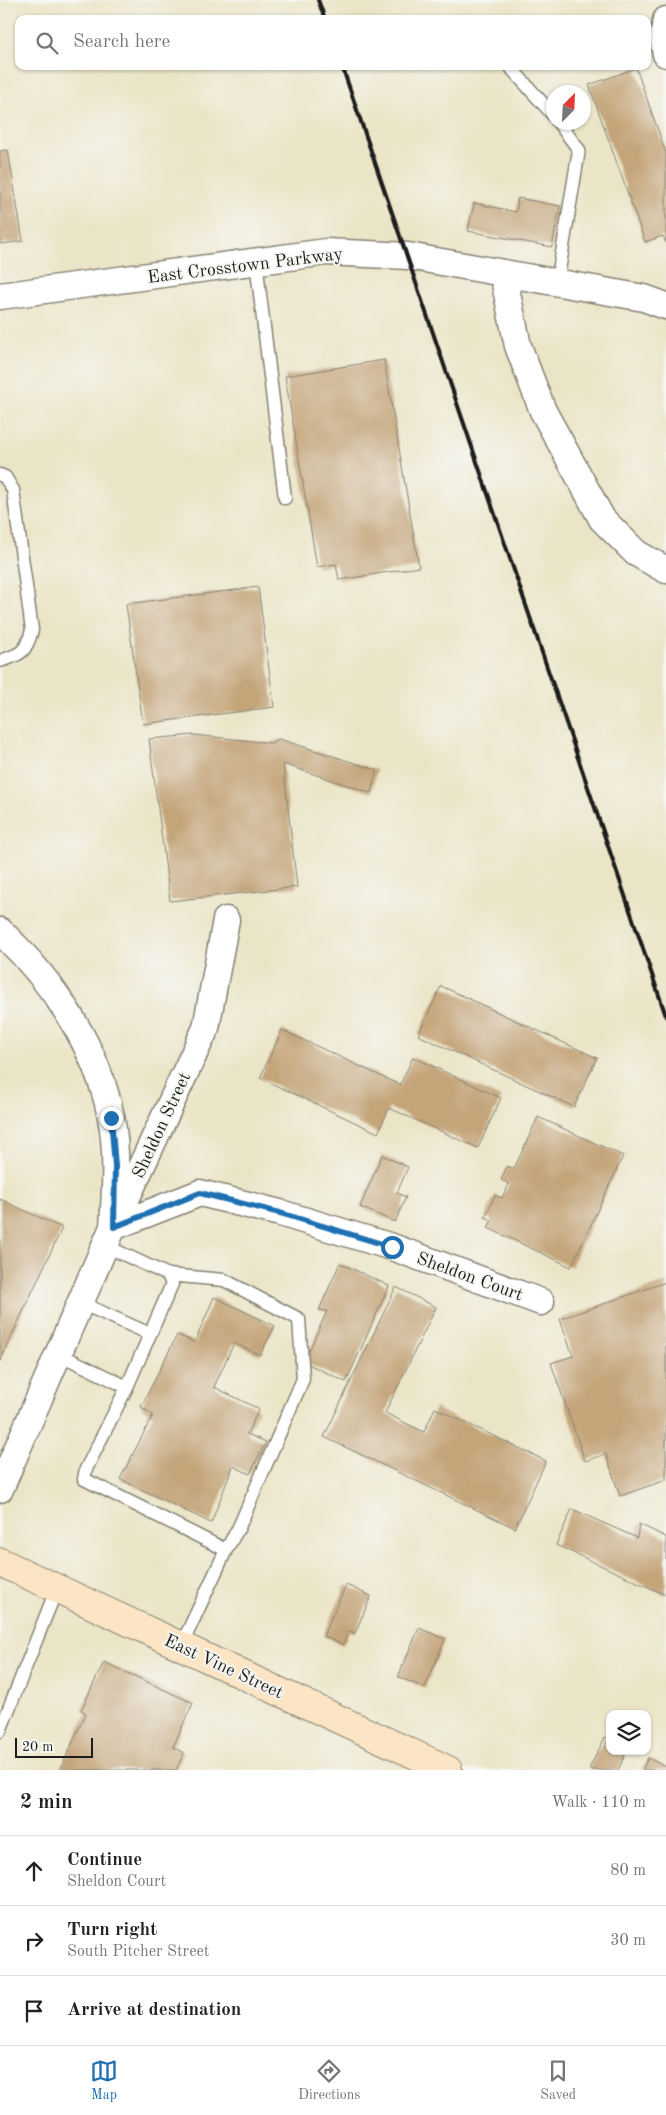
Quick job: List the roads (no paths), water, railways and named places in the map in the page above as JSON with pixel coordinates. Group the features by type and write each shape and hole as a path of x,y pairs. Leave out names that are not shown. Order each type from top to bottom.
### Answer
{"street":[{"path":"666,20 663,39 666,54"},
{"name":"East Crosstown Parkway","path":"0,296 326,252 408,256 644,298 666,306"},
{"path":"503,274 518,346 543,411 602,519 636,553 666,570"},
{"name":"Sheldon Street","path":"0,1489 110,1237 206,1028 226,920"},
{"path":"0,931 22,952 63,1005 81,1036 100,1080 111,1118 115,1166 110,1237"},
{"name":"Sheldon Court","path":"110,1237 200,1193 280,1213 392,1247 541,1302"},
{"name":"East Vine Street","path":"0,1562 448,1770"}],"lane":[{"path":"513,70 546,107"},
{"path":"557,283 579,150 564,130"},
{"path":"256,262 285,498"},
{"path":"0,475 5,476 13,490 32,630 29,644 21,654 0,661"},
{"path":"110,1237 168,1275 224,1280 299,1319 303,1379 239,1527 226,1550 182,1646"},
{"path":"168,1275 172,1284 127,1387 86,1469 84,1479 226,1550"},
{"path":"81,1303 150,1334"},
{"path":"58,1354 127,1387"},
{"path":"0,1732 56,1588"}],"railway":[{"path":"318,0 324,15"},
{"path":"343,70 666,1016"}]}
